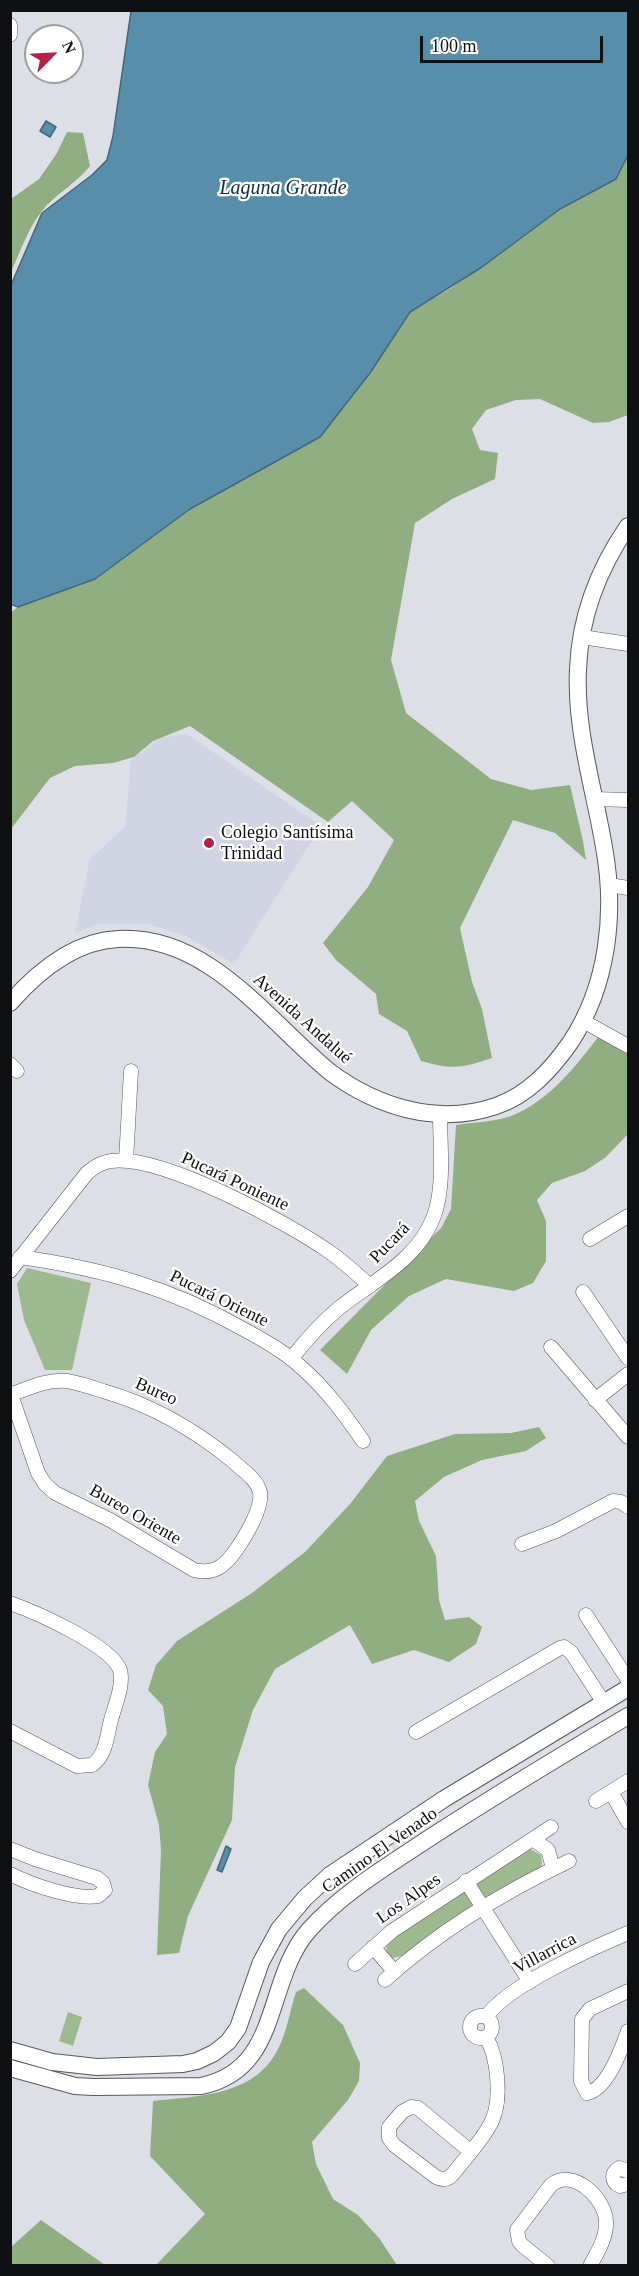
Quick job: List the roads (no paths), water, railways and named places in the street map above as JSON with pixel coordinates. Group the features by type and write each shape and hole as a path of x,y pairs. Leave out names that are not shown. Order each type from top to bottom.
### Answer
{"street":[{"path":"10,25 10,36"},
{"name":"Avenida Andalué","path":"10,1003 43,970 86,945 127,938 162,942 192,955 228,980 343,1082 396,1107 440,1114 476,1112 503,1104 536,1082 556,1062 583,1021 597,987 606,950 610,910 609,885 604,847 580,725 578,666 590,602 603,566 628,526"},
{"path":"582,637 628,644"},
{"path":"594,799 628,800"},
{"path":"609,885 628,888"},
{"path":"583,1021 628,1046"},
{"path":"126,1161 130,1071"},
{"name":"Pucará","path":"291,1359 325,1321 400,1263 418,1243 434,1216 439,1186 440,1114"},
{"name":"Pucará Poniente","path":"10,1271 87,1173 108,1161 126,1161 146,1164 189,1178 237,1200 318,1244 370,1286"},
{"path":"590,1239 628,1216"},
{"name":"Pucará Oriente","path":"20,1257 110,1274 163,1290 238,1326 291,1359 324,1390 363,1442"},
{"path":"583,1292 628,1358"},
{"path":"550,1347 628,1437"},
{"path":"595,1400 628,1374"},
{"name":"Bureo","path":"11,1395 46,1382 66,1381 118,1395 150,1407 185,1426 213,1445 255,1481 261,1496"},
{"name":"Bureo Oriente","path":"11,1395 38,1473 50,1489 110,1520 194,1570 211,1571 226,1563 248,1530 261,1496"},
{"path":"522,1544 556,1532 613,1501 621,1502 628,1507"},
{"path":"10,1603 39,1614 105,1652 118,1666 121,1682 102,1754 96,1763 87,1767 77,1766 10,1731"},
{"path":"586,1615 628,1680"},
{"path":"416,1732 564,1647 571,1652 604,1703"},
{"name":"Camino El Venado","path":"10,2050 52,2062 97,2067 183,2064 197,2061 214,2053 228,2042 238,2028 265,1953 279,1929 292,1911 318,1885 343,1865 444,1799 628,1688"},
{"name":"Camino El Venado","path":"10,2068 60,2083 93,2087 201,2086 217,2083 233,2074 249,2060 267,2028 289,1960 308,1931 356,1888 457,1820 628,1716"},
{"path":"596,1801 628,1781"},
{"path":"611,1792 628,1822"},
{"path":"444,1799 457,1820"},
{"name":"Los Alpes","path":"355,1964 392,1931 551,1827"},
{"path":"534,1839 548,1850 553,1868"},
{"path":"10,1849 97,1878 103,1883 105,1890 99,1896 82,1896 35,1884 10,1874"},
{"name":"Los Alpes","path":"373,1947 389,1975 483,1907 569,1861"},
{"name":"Los Alpes","path":"466,1881 530,1982"},
{"name":"Villarrica","path":"470,2151 488,2127 495,2110 496,2063 486,2037 491,2032 492,2026 486,2017 500,2001 530,1982 628,1933"},
{"path":"628,1991 590,2008 584,2015 580,2077 583,2089 587,2093 594,2091 602,2084 621,2051 628,2031"},
{"path":"418,2108 470,2151 450,2177 439,2179 391,2142 388,2134 389,2127 404,2110 418,2108"},
{"path":"622,2184 613,2178 616,2170 622,2168 628,2170"},
{"path":"548,2265 522,2245 517,2236 520,2225 551,2186 557,2181 573,2180 594,2196 604,2210 606,2221 603,2239 590,2265"},
{"path":"594,2196 622,2184"}],"water":[{"name":"Laguna Grande","path":"131,11 628,11 628,155 616,179 560,209 482,267 410,312 370,373 320,437 190,509 95,579 18,607 10,604 11,285 42,213 92,175 107,160 113,136"},
{"path":"46,121 56,127 50,137 40,131"},
{"path":"226,1846 231,1849 222,1872 217,1870"}],"place":[{"name":"Colegio Santísima Trinidad","path":"209,843"}]}
